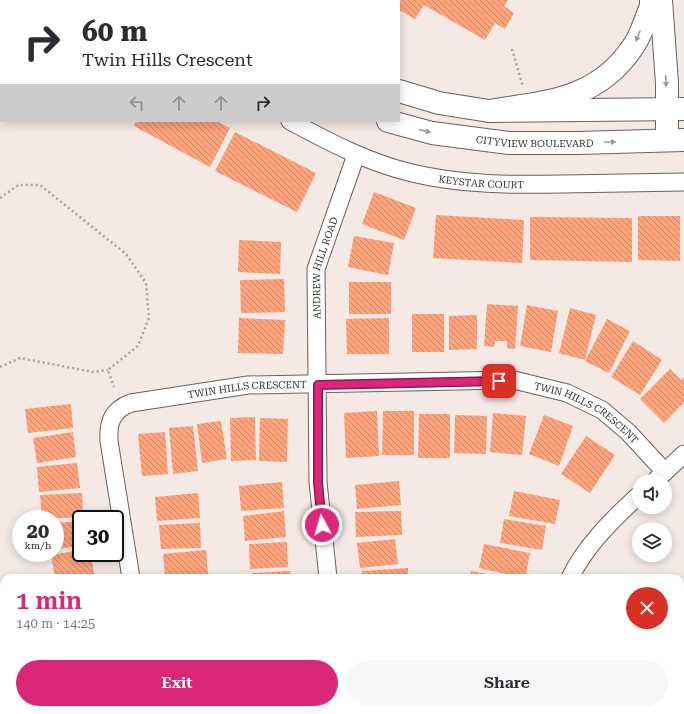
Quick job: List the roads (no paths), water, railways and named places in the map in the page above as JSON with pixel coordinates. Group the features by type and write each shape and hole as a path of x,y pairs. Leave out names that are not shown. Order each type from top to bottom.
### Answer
{"main road":[{"path":"489,111 561,100 603,80 633,48 651,0"},
{"path":"661,0 675,109 676,140"},
{"path":"400,91 439,104 489,111 675,109"},
{"name":"CITYVIEW BOULEVARD","path":"392,122 432,133 509,143 578,144 676,140"}],"street":[{"name":"KEYSTAR COURT","path":"292,122 356,155 413,174 465,182 511,184 684,182"},
{"name":"ANDREW HILL ROAD","path":"328,574 318,482 316,269 356,155"},
{"name":"TWIN HILLS CRESCENT","path":"130,574 108,441 108,427 115,412 122,406 131,403 248,385 318,385 514,380 560,391 590,404 614,420 658,474"},
{"path":"662,474 684,454"},
{"path":"572,574 582,558 598,537 632,502"}]}
